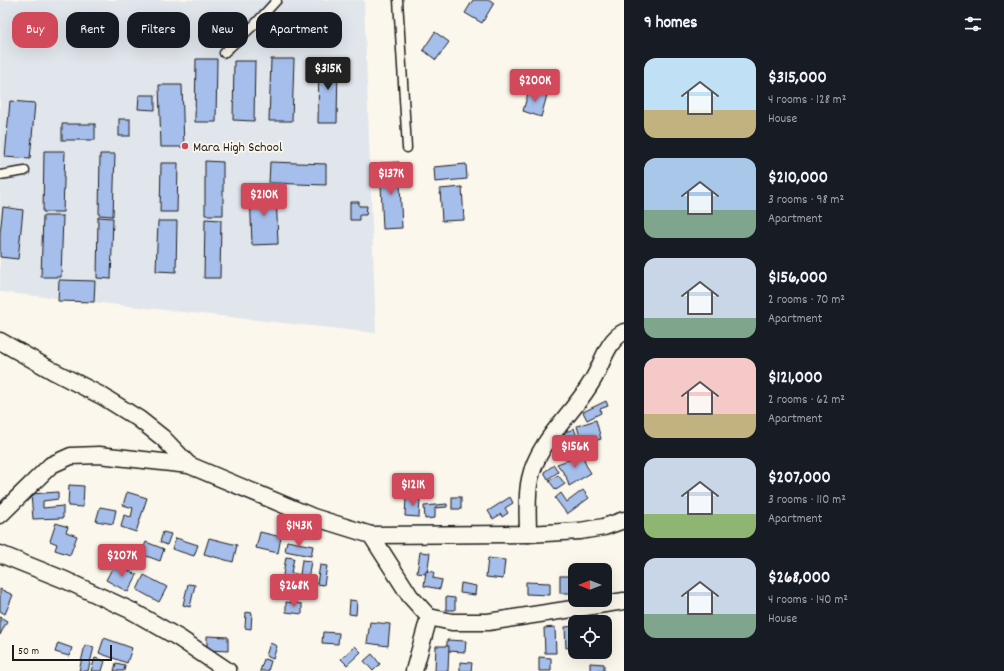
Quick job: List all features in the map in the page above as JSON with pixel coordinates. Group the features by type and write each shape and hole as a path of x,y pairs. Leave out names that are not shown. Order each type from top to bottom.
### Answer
{"street":[{"path":"528,534 530,479 537,459 548,442 580,401 593,380 610,345 617,335 624,332"},
{"path":"1,341 53,371 102,396 139,419 163,438 189,466"},
{"path":"0,515 51,465 71,456 99,455 189,466 313,517 371,535 528,534 580,531 604,527 624,520"},
{"path":"371,535 410,596 428,617 452,622 488,622 624,601"},
{"path":"0,554 65,580 132,611 179,638 228,671"},
{"path":"414,671 428,617"}],"lane":[{"path":"224,53 254,25 277,0"},
{"path":"398,0 407,148"},
{"path":"0,175 25,171"}],"shaded area":[{"name":"Mara High School","path":"0,0 364,0 376,333 0,292"}],"building":[{"path":"473,0 490,0 494,3 482,23 465,13"},
{"path":"435,32 449,42 436,60 423,50"},
{"path":"196,59 217,59 216,122 195,122"},
{"path":"271,59 294,59 292,121 269,121"},
{"path":"319,59 338,59 337,123 318,123"},
{"path":"234,61 255,61 254,121 233,120"},
{"path":"159,85 182,85 184,147 161,147"},
{"path":"529,90 547,95 541,117 523,111"},
{"path":"139,95 155,95 155,110 138,109"},
{"path":"10,101 35,103 30,159 5,157"},
{"path":"119,119 130,119 130,136 119,136"},
{"path":"62,124 95,124 95,140 62,140"},
{"path":"44,151 65,151 63,212 43,212"},
{"path":"100,154 115,154 113,216 99,215"},
{"path":"205,161 223,162 223,215 205,215"},
{"path":"270,162 326,164 326,185 269,183"},
{"path":"399,162 402,228 383,229 380,163"},
{"path":"161,163 178,163 177,212 160,212"},
{"path":"466,164 467,179 435,182 434,167"},
{"path":"462,187 464,220 442,221 440,189"},
{"path":"250,190 276,190 278,244 252,245"},
{"path":"350,202 359,202 359,206 367,206 366,215 359,215 359,220 350,220"},
{"path":"3,207 23,210 18,259 0,257 0,233"},
{"path":"43,216 63,216 61,277 41,277"},
{"path":"98,217 113,218 111,279 97,278"},
{"path":"205,219 221,220 220,278 204,278"},
{"path":"158,221 177,221 176,272 156,271"},
{"path":"59,280 95,281 94,302 58,301"},
{"path":"606,401 608,406 600,409 601,413 587,420 583,412"},
{"path":"596,420 601,439 582,444 577,426"},
{"path":"574,428 581,450 571,454 562,431 569,431"},
{"path":"583,455 586,465 591,473 569,486 566,476 557,464"},
{"path":"554,465 558,472 548,479 544,472"},
{"path":"558,475 565,484 556,490 549,481"},
{"path":"69,485 84,486 83,507 68,506"},
{"path":"583,490 589,498 567,514 555,498 561,493 567,502"},
{"path":"58,492 58,499 43,501 43,508 63,506 63,518 33,519 31,494"},
{"path":"127,492 147,498 136,532 121,527 124,515 131,517 133,508 123,505"},
{"path":"452,497 461,497 461,509 452,509"},
{"path":"510,497 513,503 505,508 508,513 502,517 501,514 493,519 488,511"},
{"path":"406,498 420,498 419,517 405,516"},
{"path":"447,504 447,507 435,508 435,518 425,519 424,506"},
{"path":"100,507 116,510 113,524 96,521"},
{"path":"56,523 68,527 66,532 77,536 70,555 55,550 57,544 50,541"},
{"path":"163,532 171,534 167,545 160,542"},
{"path":"260,532 281,537 278,553 256,548"},
{"path":"176,538 198,545 194,556 172,549"},
{"path":"209,538 237,545 233,562 204,554"},
{"path":"287,541 313,546 311,556 285,551"},
{"path":"146,542 164,549 160,561 141,554"},
{"path":"420,552 430,553 427,574 417,573"},
{"path":"286,557 294,558 291,573 300,575 302,560 311,561 307,586 282,581"},
{"path":"488,558 505,560 503,579 486,577"},
{"path":"115,563 137,575 128,592 106,580"},
{"path":"320,565 327,566 324,585 317,584"},
{"path":"426,571 434,572 433,578 442,580 440,589 424,586"},
{"path":"144,575 167,587 159,602 137,590"},
{"path":"560,576 568,576 568,593 560,593"},
{"path":"526,582 550,583 550,595 526,594"},
{"path":"461,583 476,586 475,595 460,593"},
{"path":"188,584 195,585 190,607 183,605"},
{"path":"0,589 13,595 5,614 0,611"},
{"path":"446,597 455,598 455,610 446,610"},
{"path":"350,600 357,601 356,615 349,614"},
{"path":"286,602 302,604 302,614 286,612"},
{"path":"246,612 252,613 251,629 245,628"},
{"path":"0,617 7,621 0,635"},
{"path":"370,622 390,624 388,646 367,643"},
{"path":"555,627 556,653 545,653 544,628"},
{"path":"565,627 568,627 568,648 566,648"},
{"path":"323,632 339,633 338,644 322,643"},
{"path":"207,636 228,637 228,651 207,650"},
{"path":"104,638 132,648 127,663 99,653"},
{"path":"447,640 466,641 465,652 447,651"},
{"path":"58,643 72,648 69,656 55,652"},
{"path":"270,643 277,646 273,659 266,656"},
{"path":"85,645 94,647 88,671 79,671"},
{"path":"355,646 361,652 347,665 341,659"},
{"path":"436,646 449,646 448,671 435,671"},
{"path":"372,654 380,664 373,671 364,661"},
{"path":"539,657 551,658 551,671 539,671"},
{"path":"95,658 105,661 102,671 91,671"},
{"path":"264,659 271,661 268,671 260,671"},
{"path":"460,662 472,663 471,671 460,671"},
{"path":"116,663 125,665 124,671 114,671"},
{"path":"590,663 604,664 604,671 590,671"}],"place":[{"name":"Mara High School","path":"185,146"}]}
